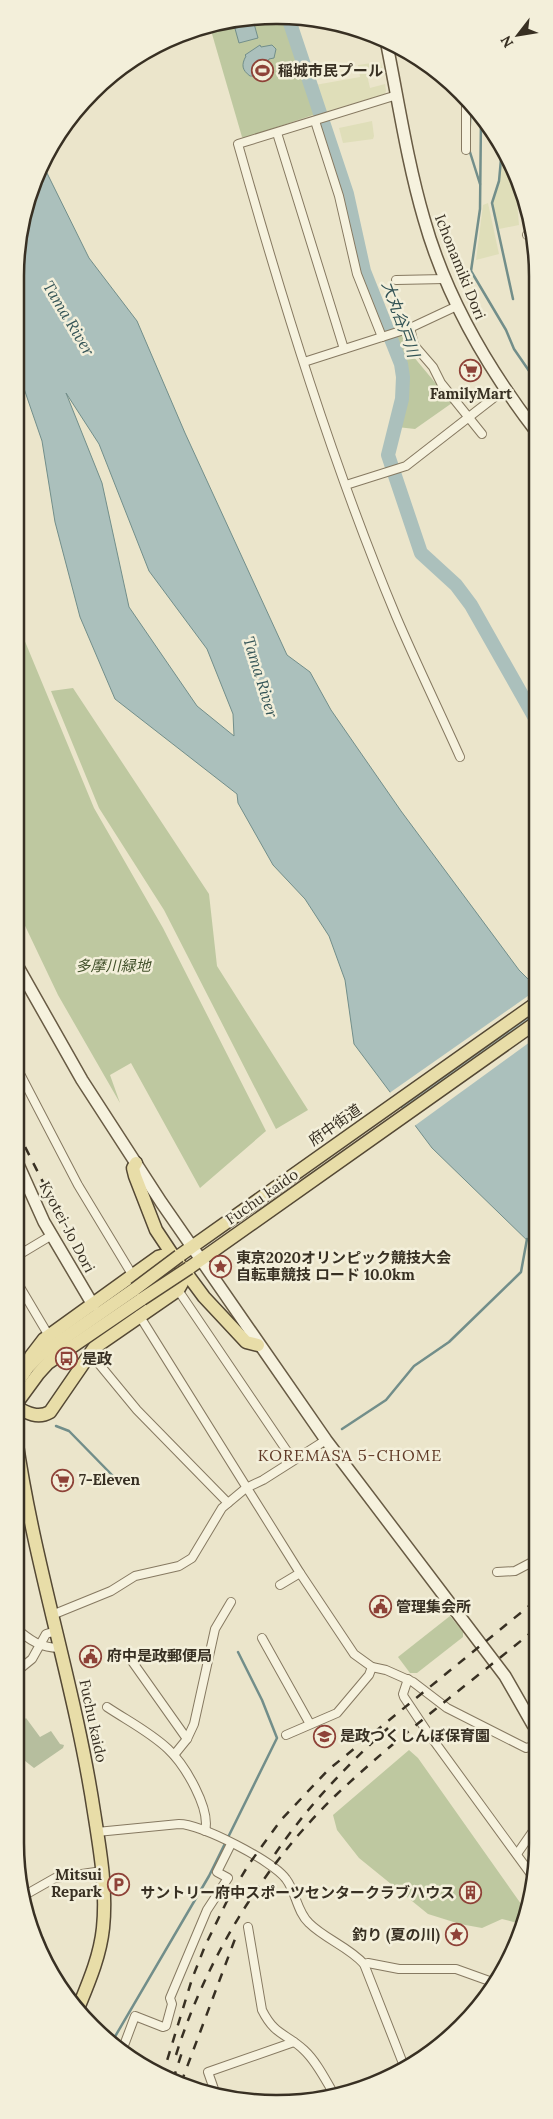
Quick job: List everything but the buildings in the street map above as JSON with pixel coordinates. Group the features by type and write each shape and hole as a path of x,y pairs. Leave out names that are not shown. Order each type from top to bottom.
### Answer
{"main road":[{"name":"府中街道","path":"182,1264 198,1243 529,1008"},
{"name":"Fuchu kaido","path":"24,1394 48,1363 138,1294 182,1264 206,1256 529,1028"},
{"path":"136,1163 133,1168 135,1176 156,1230 182,1264 197,1288 246,1342 258,1345"},
{"path":"158,1257 163,1240"},
{"path":"24,1370 35,1349 49,1336 158,1257 167,1256 182,1264"},
{"path":"180,1286 182,1264"},
{"path":"24,1411 38,1416 50,1412 94,1348 180,1286 189,1284 197,1288"},
{"path":"24,1373 40,1355 138,1294"},
{"name":"Fuchu kaido","path":"24,1493 86,1763 102,1870 105,1905 103,1929 92,1975 81,2002"}],"street":[{"name":"Ichonamiki Dori","path":"388,50 419,203 445,279 479,348 505,389 529,421"},
{"path":"397,95 238,144 268,252 346,485 396,616 460,757"},
{"path":"466,109 466,150"},
{"path":"316,120 339,196 357,274 386,336"},
{"path":"277,133 344,349"},
{"path":"396,280 445,279"},
{"path":"304,362 410,328 457,306"},
{"path":"410,328 414,345 433,368 441,383 482,434"},
{"path":"346,485 406,466 505,389"},
{"path":"24,978 82,1080 136,1163 198,1243 258,1345 326,1440 505,1676 529,1718"},
{"path":"24,1081 78,1185 133,1276"},
{"name":"Kyotei-Jo Dori","path":"24,1177 52,1235 93,1305"},
{"path":"24,1252 52,1235"},
{"path":"180,1286 293,1460"},
{"path":"24,1294 49,1336"},
{"path":"139,1315 346,1646 362,1661 372,1667 408,1679 426,1690 447,1708 514,1743 526,1748 529,1747"},
{"path":"90,1353 137,1410 228,1503"},
{"path":"52,1615 112,1591 136,1576 179,1566 192,1558 222,1508 246,1488 263,1480 326,1440"},
{"path":"497,1572 515,1571 529,1564"},
{"path":"280,1585 300,1573"},
{"path":"174,1755 187,1739 194,1724 215,1629 230,1602"},
{"path":"24,1666 32,1659 46,1634 56,1631"},
{"path":"24,1634 40,1646 60,1648"},
{"path":"262,1638 310,1724"},
{"path":"130,1657 187,1739"},
{"path":"286,1735 337,1712 369,1675 372,1667"},
{"path":"408,1679 403,1694 404,1697 528,1869"},
{"path":"107,1707 157,1739 174,1755 198,1795 208,1822 205,1831"},
{"path":"97,1832 179,1824 190,1825 259,1857 281,1873 290,1884 308,1923 355,1955 364,1964 402,2061"},
{"path":"517,1854 529,1837"},
{"path":"124,2044 135,2016 163,2027 166,2026 172,2004 170,1998 207,1910 228,1878 217,1872 228,1842"},
{"path":"29,1893 55,1878 102,1870"},
{"path":"248,1926 262,2010 277,2032 294,2042 312,2059 331,2089"},
{"path":"364,1964 368,1963 399,1969 456,1969 488,1981"},
{"path":"213,2087 208,2072 294,2042"}],"green space":[{"name":"稲城市民プール","path":"260,24 285,24 316,114 244,138 242,137 211,32"},
{"path":"379,62 383,72 367,75 370,88 385,84 385,94 324,112 315,85 360,77 358,65"},
{"path":"372,121 373,139 343,143 339,128"},
{"path":"500,161 517,197 519,225 499,229 492,204 499,185"},
{"path":"488,203 499,254 476,260 483,205"},
{"path":"404,334 413,356 452,403 415,429 397,427 405,393 405,382 402,361 394,338"},
{"name":"多摩川緑地","path":"24,639 94,808 163,928 266,1131 200,1188 131,1063 110,1075 120,1103 58,995 24,924"},
{"path":"73,688 209,894 217,966 308,1110 276,1129 164,910 99,808 51,691"},
{"path":"450,1616 463,1632 463,1637 417,1673 410,1673 398,1657"},
{"path":"26,1718 40,1737 51,1731 60,1744 64,1745 63,1748 34,1768 24,1760 24,1720"},
{"path":"409,1750 418,1758 522,1905 516,1923 502,1919 482,1928 460,1924 428,1914 359,1858 337,1830 333,1815"}],"water":[{"path":"254,25 258,38 239,43 235,28"},
{"path":"260,45 261,47 272,45 276,49 274,58 269,59 260,76 250,76 243,67 245,55"},
{"name":"Tama River","path":"47,172 89,258 137,321 185,433 287,655 310,672 331,710 401,811 519,970 529,980 529,1242 432,1148 354,1044 345,980 329,936 305,899 273,865 238,803 237,794 115,699 80,617 55,522 42,441 24,389 24,260 32,211","holes":["66,393 99,444 149,571 207,649 233,714 234,736 197,706 129,607 102,483"]}],"pier":[{"path":"529,995 529,1016 399,1108 388,1094"},
{"path":"529,1021 529,1043 413,1127 401,1111"}],"waterway":[{"name":"大丸谷戸川","path":"290,24 347,194 364,271 401,364 403,377 402,399 388,455 421,553 456,585 471,605 529,707"},
{"path":"469,141 470,114"},
{"path":"481,128 480,209 471,271 506,330 514,349 529,371"},
{"path":"469,149 480,184"},
{"path":"501,161 499,181 492,203 513,299"},
{"path":"342,1429 386,1400 414,1366 449,1342 521,1272 527,1239"},
{"path":"56,1426 69,1431 113,1476"},
{"path":"115,2037 209,1876 277,1738 262,1700 238,1652"}],"railway":[{"path":"24,1145 48,1192"},
{"path":"165,2069 192,1979 205,1946 227,1901 249,1864 281,1820 328,1770 529,1606"},
{"path":"176,2055 188,2019 221,1949 261,1883 284,1852 309,1823 359,1774 407,1732 529,1634"},
{"path":"275,1854 328,1788 388,1728"},
{"path":"183,2077 235,1939"},
{"path":"175,2074 183,2049"}],"place":[{"name":"稲城市民プール","path":"262,71"},
{"name":"FamilyMart","path":"471,371"},
{"name":"東京2020オリンピック競技大会 自転車競技 ロード 10.0km","path":"220,1267"},
{"name":"是政","path":"66,1359"},
{"name":"7-Eleven","path":"63,1480"},
{"name":"管理集会所","path":"380,1607"},
{"name":"府中是政郵便局","path":"91,1656"},
{"name":"是政つくしんぼ保育園","path":"324,1736"},
{"name":"Mitsui Repark","path":"118,1884"},
{"name":"サントリー府中スポーツセンタークラブハウス","path":"471,1893"},
{"name":"釣り (夏の川)","path":"456,1935"}],"district":[{"name":"KOREMASA 5-CHOME","path":"350,1455"}]}
